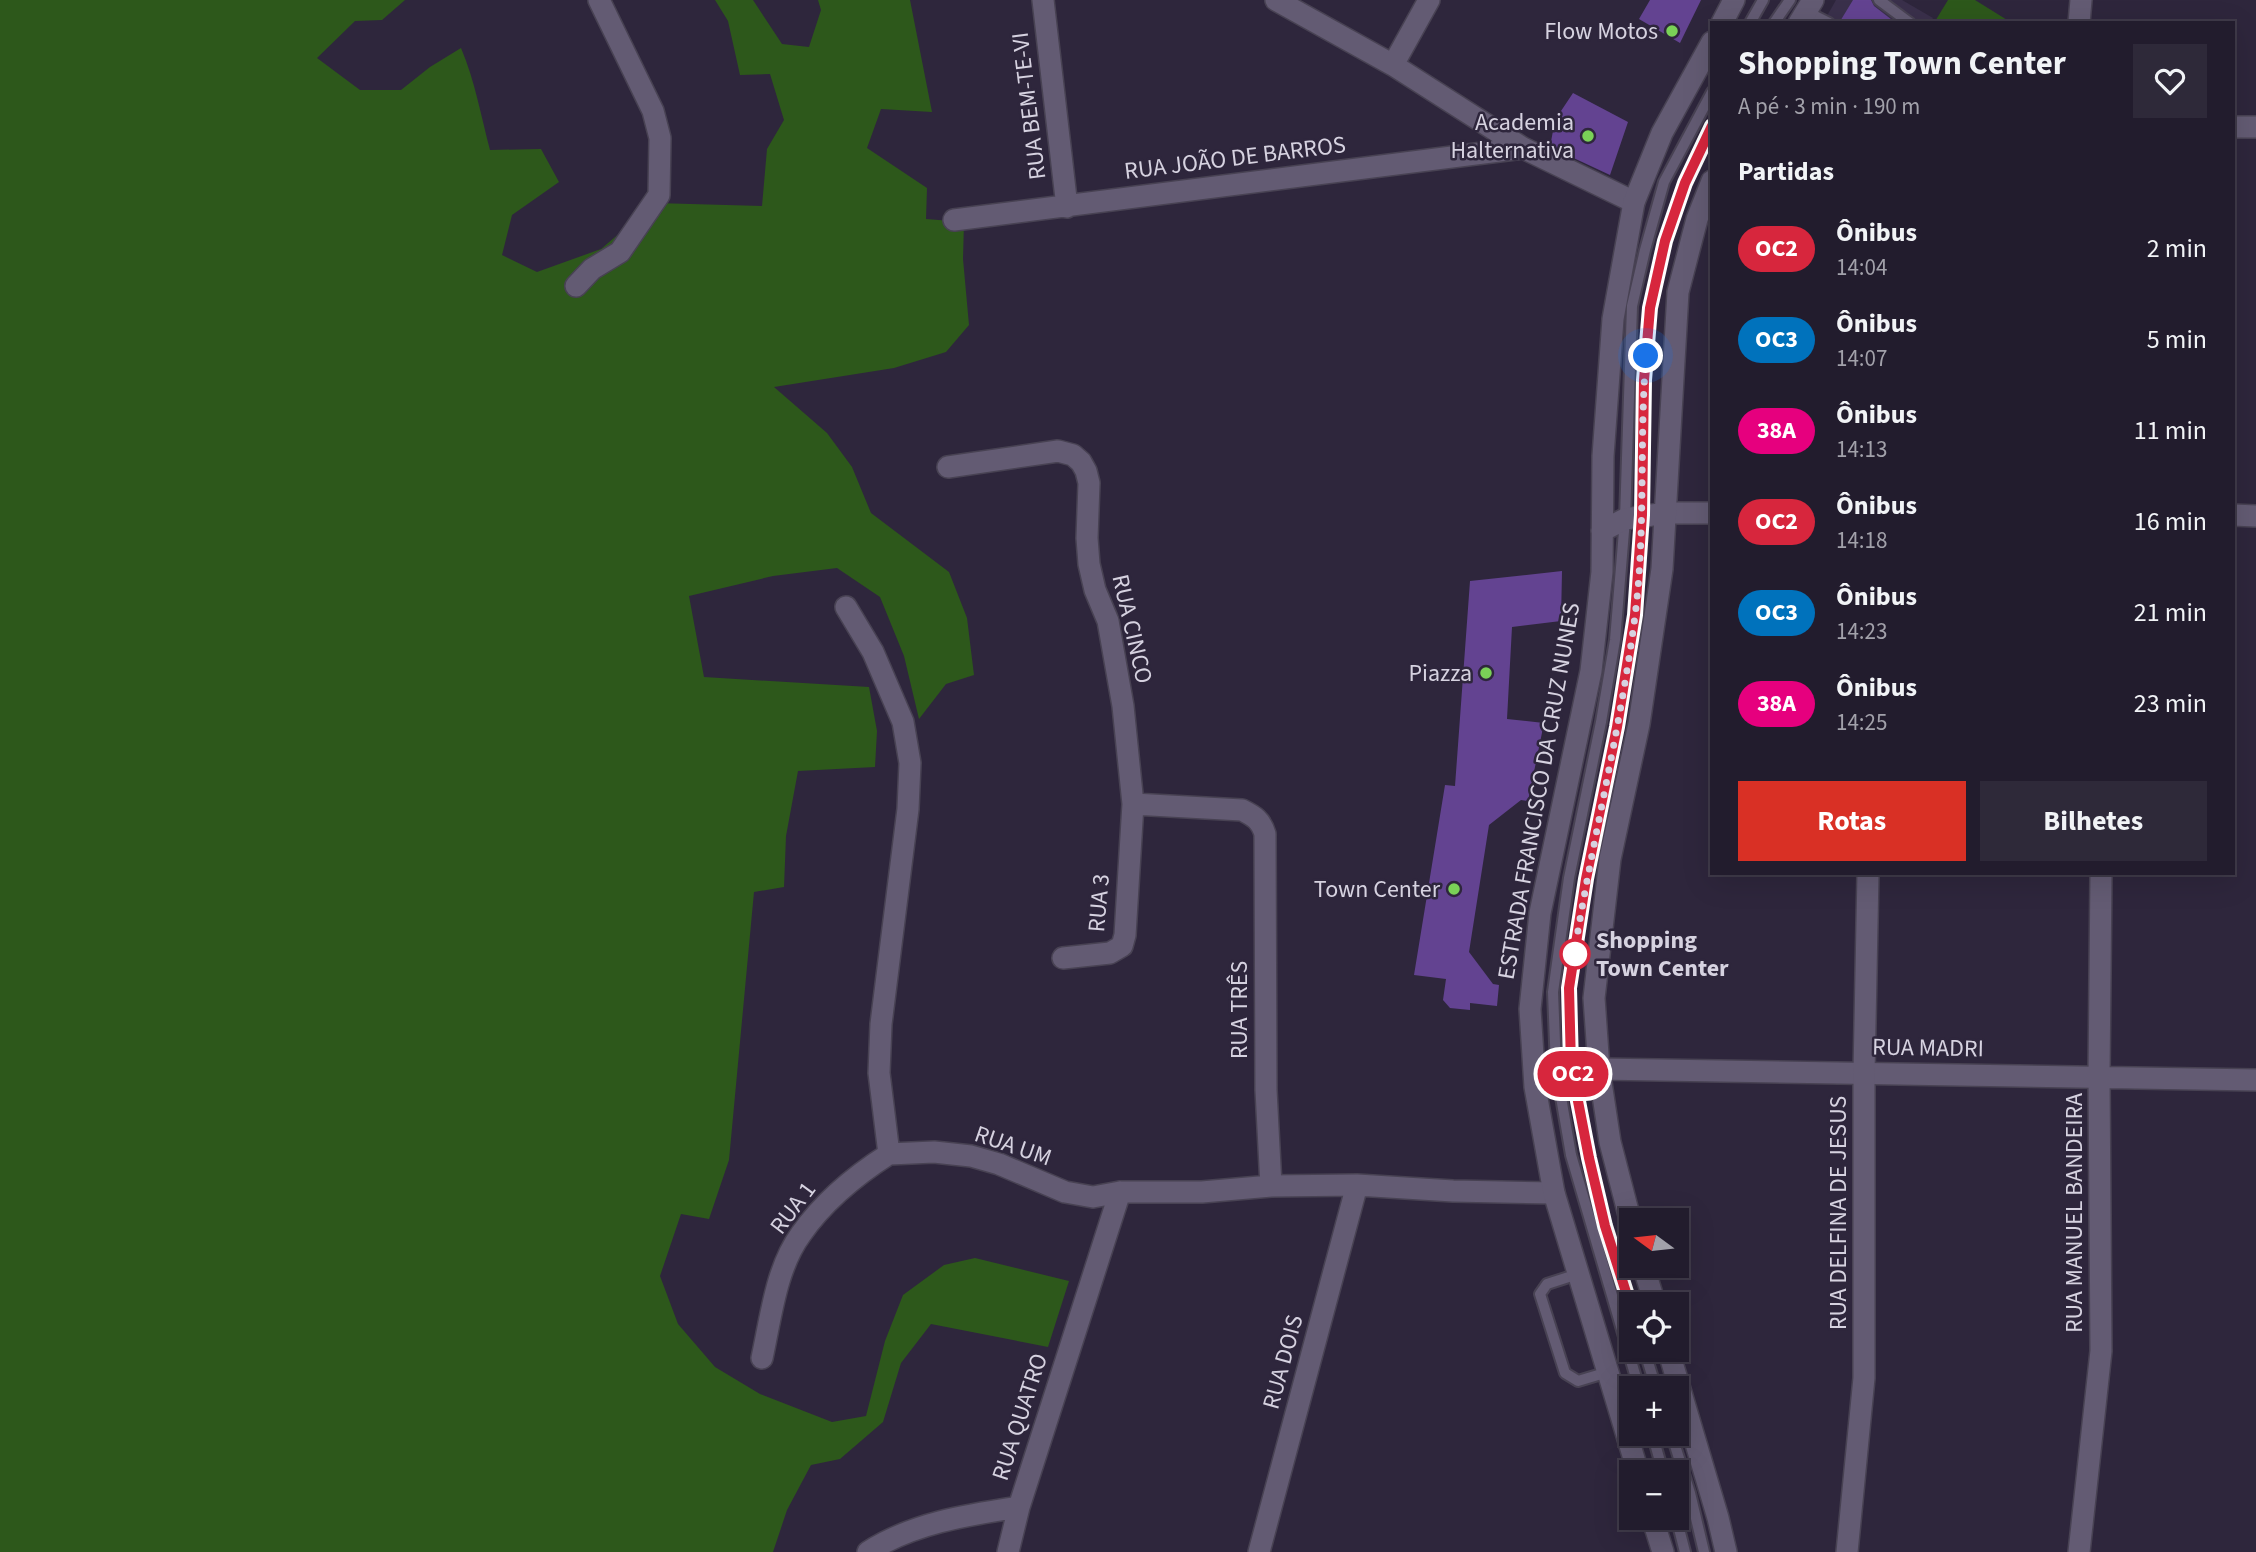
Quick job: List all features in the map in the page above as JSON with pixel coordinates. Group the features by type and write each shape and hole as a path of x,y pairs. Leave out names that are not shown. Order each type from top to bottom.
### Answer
{"street":[{"path":"576,286 592,269 620,252 659,195 660,138 653,111 599,0"},
{"name":"RUA BEM-TE-VI","path":"1043,0 1066,207"},
{"path":"1276,0 1394,65 1523,148 1633,202"},
{"path":"1394,65 1429,0"},
{"path":"1723,21 1734,0"},
{"path":"2079,21 2081,0"},
{"name":"ESTRADA FRANCISCO DA CRUZ NUNES","path":"1634,1460 1554,1193 1535,1087 1530,1009 1540,913 1591,671 1602,572 1603,456 1613,319 1633,202 1662,133 1710,46"},
{"path":"2235,127 2256,127"},
{"name":"RUA JOÃO DE BARROS","path":"954,220 1523,148"},
{"path":"1627,1208 1610,1142 1599,1069 1594,998 1610,859 1639,724 1662,569 1678,292 1696,219 1710,186"},
{"name":"RUA CINCO","path":"948,467 1058,451 1067,452 1081,462 1088,483 1089,564 1095,590 1108,621 1123,706 1133,804"},
{"path":"1602,531 1633,517 1666,513 1710,513"},
{"path":"2235,515 2256,516"},
{"path":"846,607 873,652 903,722 910,762 908,809 881,1024 879,1073 889,1154"},
{"name":"RUA TRÊS","path":"1133,804 1242,810 1256,817 1265,834 1266,1090 1272,1186"},
{"name":"RUA 3","path":"1063,958 1110,953 1122,946 1125,935 1133,804"},
{"name":"RUA DELFINA DE JESUS","path":"1847,1552 1864,1378 1864,1073 1868,875"},
{"name":"RUA MANUEL BANDEIRA","path":"2078,1552 2101,1351 2101,875"},
{"name":"RUA MADRI","path":"1599,1069 2256,1080"},
{"name":"RUA UM","path":"889,1154 934,1152 971,1156 999,1164 1065,1192 1093,1197 1120,1192 1202,1192 1272,1186 1357,1185 1554,1193"},
{"name":"RUA 1","path":"762,1358 782,1272 800,1235 827,1202 864,1170 889,1154"},
{"name":"RUA DOIS","path":"1259,1552 1357,1185"},
{"name":"RUA QUATRO","path":"868,1552 921,1528 964,1515 1018,1507 1120,1192"},
{"path":"1672,1362 1726,1552"},
{"path":"1008,1552 1018,1507"},
{"path":"1656,1530 1663,1552"}],"lane":[{"path":"1751,21 1763,0"},
{"path":"1879,0 1907,21"},
{"path":"1778,21 1801,10 1825,21"},
{"path":"1626,1292 1605,1226 1571,1065 1569,988 1586,879 1617,727 1635,615 1632,306 1664,182 1710,96"},
{"path":"1635,1376 1571,1155 1556,1068 1553,992 1569,878 1601,722 1633,517 1650,308 1665,241 1685,183 1710,130"},
{"path":"1578,1274 1547,1284 1540,1294 1564,1373 1578,1381 1608,1372"},
{"path":"1675,1446 1704,1552"},
{"path":"1679,1530 1685,1552"}],"shaded area":[{"path":"1836,0 1902,0 1933,18 1931,21 1824,21"}],"green space":[{"path":"0,0 405,0 382,20 355,21 317,58 360,90 401,90 430,67 461,48 474,86 490,150 541,149 559,182 512,215 502,255 537,272 601,249 655,203 762,206 767,149 784,120 770,74 740,75 728,21 715,0 753,0 782,44 809,47 821,10 818,0 910,0 932,112 881,109 867,148 927,188 926,219 964,222 963,259 969,325 946,352 894,368 774,387 827,433 852,467 871,513 949,572 967,618 974,675 946,684 919,719 904,656 880,597 837,568 773,576 689,596 704,677 869,687 877,731 875,767 798,771 786,836 784,887 754,892 729,1160 709,1219 681,1214 660,1276 678,1324 715,1367 760,1394 832,1422 866,1416 885,1341 903,1295 944,1265 975,1258 1069,1281 1048,1347 931,1324 901,1363 883,1422 840,1459 811,1465 787,1510 773,1552 0,1552"},
{"path":"1948,0 1975,0 2009,21 1935,21"}],"building":[{"name":"Flow Motos","path":"1650,0 1701,0 1680,43 1639,19"},
{"path":"1853,0 1871,0 1874,6 1893,21 1840,21"},
{"name":"Academia Halternativa","path":"1573,93 1628,122 1610,175 1550,147 1555,120"},
{"path":"1562,571 1561,621 1512,627 1507,719 1544,723 1528,801 1521,800 1489,825 1469,952 1493,984 1499,985 1497,1006 1470,1003 1470,1010 1450,1008 1443,1000 1446,979 1414,975 1445,785 1455,786 1470,581"}],"bus line":[{"name":"OC2","path":"1626,1292 1605,1226 1571,1065 1569,988 1586,879 1617,727 1635,615 1642,515 1644,380 1650,308 1665,241 1685,183 1710,129"}],"place":[{"name":"Flow Motos","path":"1672,31"},
{"name":"Academia Halternativa","path":"1588,136"},
{"name":"Piazza","path":"1486,673"},
{"name":"Town Center","path":"1454,889"},
{"name":"Shopping Town Center","path":"1575,954"}],"route":[{"path":"1575,954 1573,961 1635,615 1642,515 1646,356"}]}
